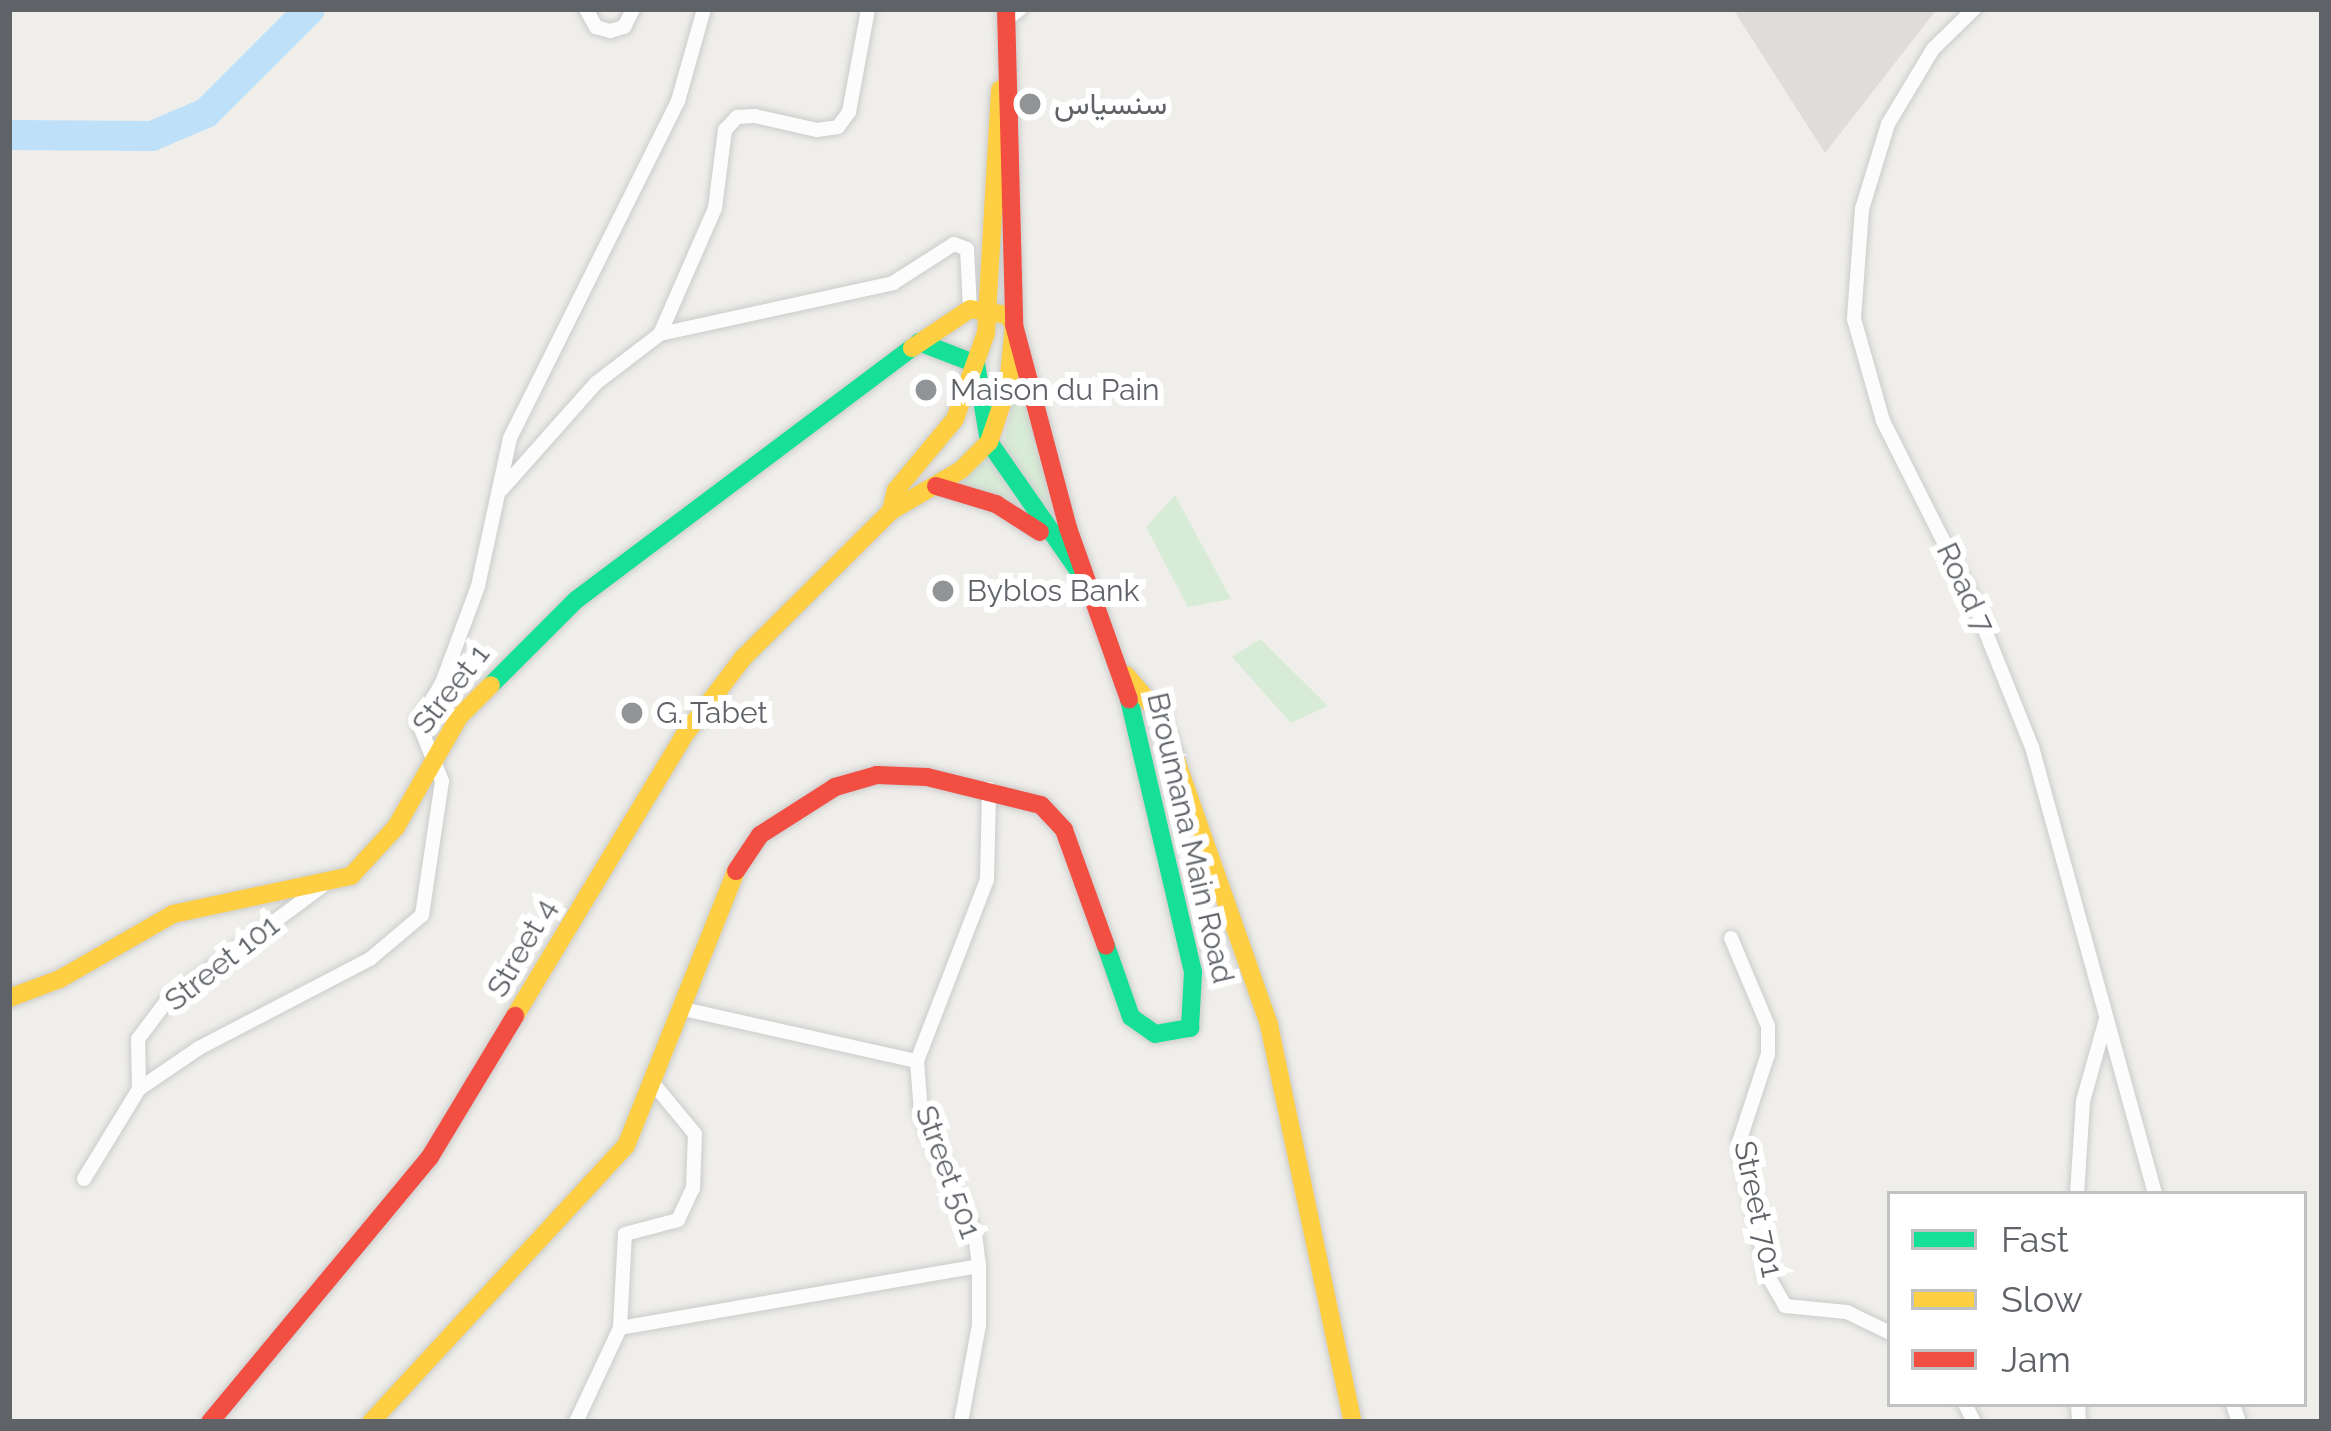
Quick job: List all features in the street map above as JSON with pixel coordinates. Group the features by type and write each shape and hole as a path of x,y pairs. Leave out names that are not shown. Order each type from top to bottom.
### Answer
{"street":[{"path":"586,9 596,27 610,32 624,27 633,9"},
{"path":"139,1089 199,1048 370,959 418,921 439,831 436,756 416,728 478,586 515,427 546,379 587,276 678,100 704,9"},
{"path":"660,334 716,208 725,130 737,117 755,116 817,130 838,127 849,112 868,9"},
{"name":"Road 7","path":"1973,9 1933,49 1876,158 1862,209 1855,319 1883,421 1972,598 2032,747 2154,1191"},
{"name":"Broumana Main Road","path":"371,1422 605,1175 652,1082 722,892 760,835 795,808 877,775 989,788 1041,805 1064,830 1131,1017 1155,1034 1190,1028 1193,972 1122,671 1089,584 1014,325 1005,68 1011,13"},
{"path":"890,511 896,490 955,419 992,307 996,119 1005,68"},
{"path":"501,490 596,383 660,334 893,283 954,244 967,250 970,309 992,307 1014,325 1008,386 989,442 936,486 890,511"},
{"name":"Street 1","path":"9,998 60,979 173,914 322,886 351,876 388,836 459,717 576,600 919,342 970,309"},
{"path":"919,342 976,364"},
{"path":"976,364 989,442 1052,542 1089,584"},
{"path":"936,486 996,504 1052,542"},
{"name":"Street 4","path":"210,1422 441,1141 683,737 766,631 890,511"},
{"path":"1122,671 1160,715 1255,981 1351,1419"},
{"name":"Street 501","path":"962,1422 979,1324 979,1266 975,1235 921,1113 917,1061 987,880 989,788"},
{"name":"Street 101","path":"84,1179 139,1089 138,1039 166,1002 322,886"},
{"name":"Street 701","path":"1731,938 1768,1026 1768,1054 1740,1139 1768,1276 1785,1306 1847,1312 1887,1332"},
{"path":"679,1008 917,1061"},
{"path":"2077,1191 2083,1102 2106,1018"},
{"path":"576,1422 620,1328 626,1234 678,1220 698,1162 686,1115 652,1082"},
{"path":"620,1328 979,1266"}],"shaded area":[{"path":"1733,9 1937,9 1825,153"}],"green space":[{"path":"1019,374 1061,547 1003,446"},
{"path":"986,454 1027,518 954,486"},
{"path":"1175,495 1231,599 1188,607 1146,527"},
{"path":"1260,639 1328,706 1291,723 1232,657"}],"waterway":[{"path":"9,135 152,136 206,113 310,9"}],"traffic: fast":[{"path":"919,342 976,364 989,442 1082,576"},
{"path":"491,685 576,600 912,348"},
{"path":"1106,946 1131,1017 1155,1034 1190,1028 1193,972 1129,699"}],"traffic: slow":[{"path":"891,511 896,490 955,419 986,333 1000,89"},
{"path":"515,1016 683,737 743,658 891,511 961,470 989,442 1008,386 1014,325 1007,315 970,309 912,348"},
{"path":"1126,675 1160,715 1269,1025 1353,1422"},
{"path":"9,998 60,979 173,914 351,876 396,827 459,717 491,685"},
{"path":"371,1422 626,1146 736,871"}],"traffic: jam":[{"path":"1006,9 1014,325 1068,528 1129,699"},
{"path":"936,486 996,504 1040,532"},
{"path":"736,871 760,835 835,787 877,775 927,777 1041,805 1064,830 1106,946"},
{"path":"210,1422 430,1157 515,1016"}],"place":[{"name":"سنسياس","path":"1030,104"},
{"name":"Maison du Pain","path":"926,390"},
{"name":"Byblos Bank","path":"943,591"},
{"name":"G. Tabet","path":"632,713"}]}
